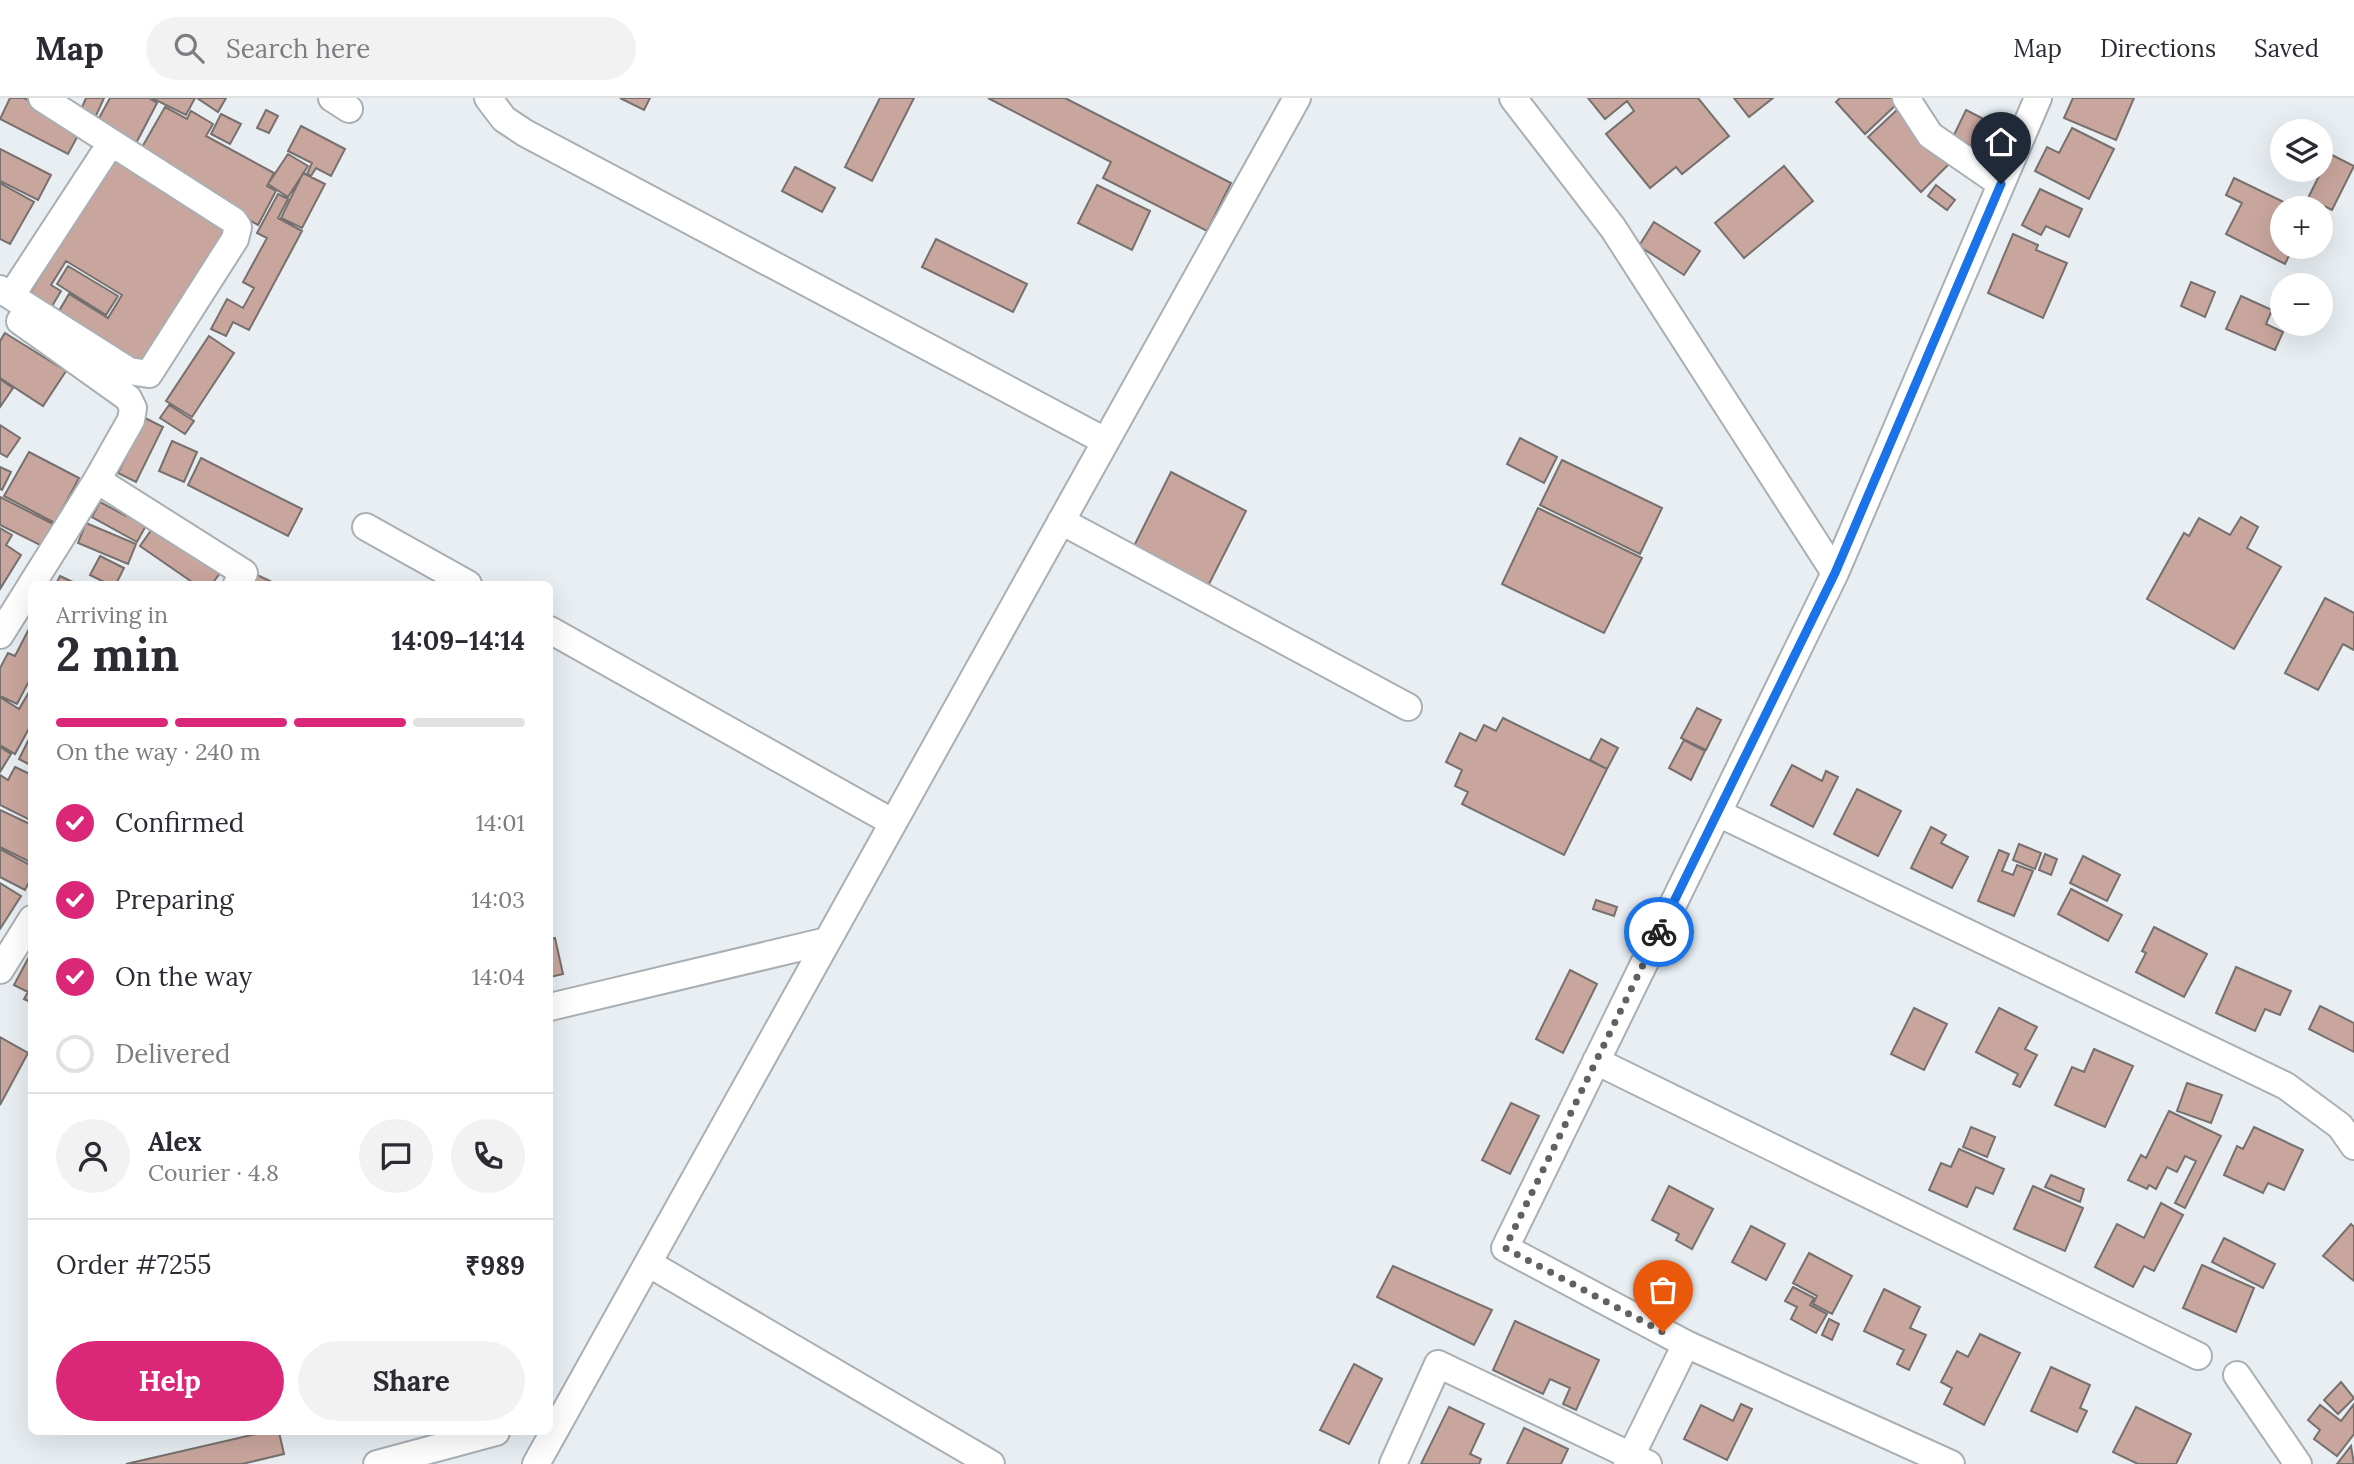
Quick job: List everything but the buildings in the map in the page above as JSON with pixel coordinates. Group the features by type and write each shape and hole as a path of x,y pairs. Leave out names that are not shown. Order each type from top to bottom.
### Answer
{"street":[{"path":"488,98 504,119 525,133 1105,441"},
{"path":"554,1425 648,1262 1297,98"},
{"path":"1513,98 1613,228 1835,573"},
{"path":"1906,98 1930,135 2001,184"},
{"path":"1951,1464 1686,1344 1505,1248 1835,573 2038,98"},
{"path":"3,302 129,371 149,374 228,251 237,227 234,221 49,100"},
{"path":"3,302 111,143"},
{"path":"3,302 128,398 134,408 131,420 97,480 34,581"},
{"path":"97,480 244,573 239,581"},
{"path":"1061,521 1408,707"},
{"path":"366,527 463,581"},
{"path":"0,635 28,590"},
{"path":"553,632 892,822"},
{"path":"1718,813 2286,1086 2340,1126 2354,1146"},
{"path":"0,970 28,925"},
{"path":"553,1006 827,942"},
{"path":"1596,1061 2198,1356"},
{"path":"648,1262 991,1464"},
{"path":"1394,1464 1438,1364 1635,1461 1686,1344"},
{"path":"2237,1375 2298,1464"},
{"path":"377,1464 485,1435"},
{"path":"536,1464 549,1435"}],"way so far":[{"path":"1659,932 1505,1248 1663,1332"}],"route":[{"path":"1659,932 1835,573 2001,184"}]}
